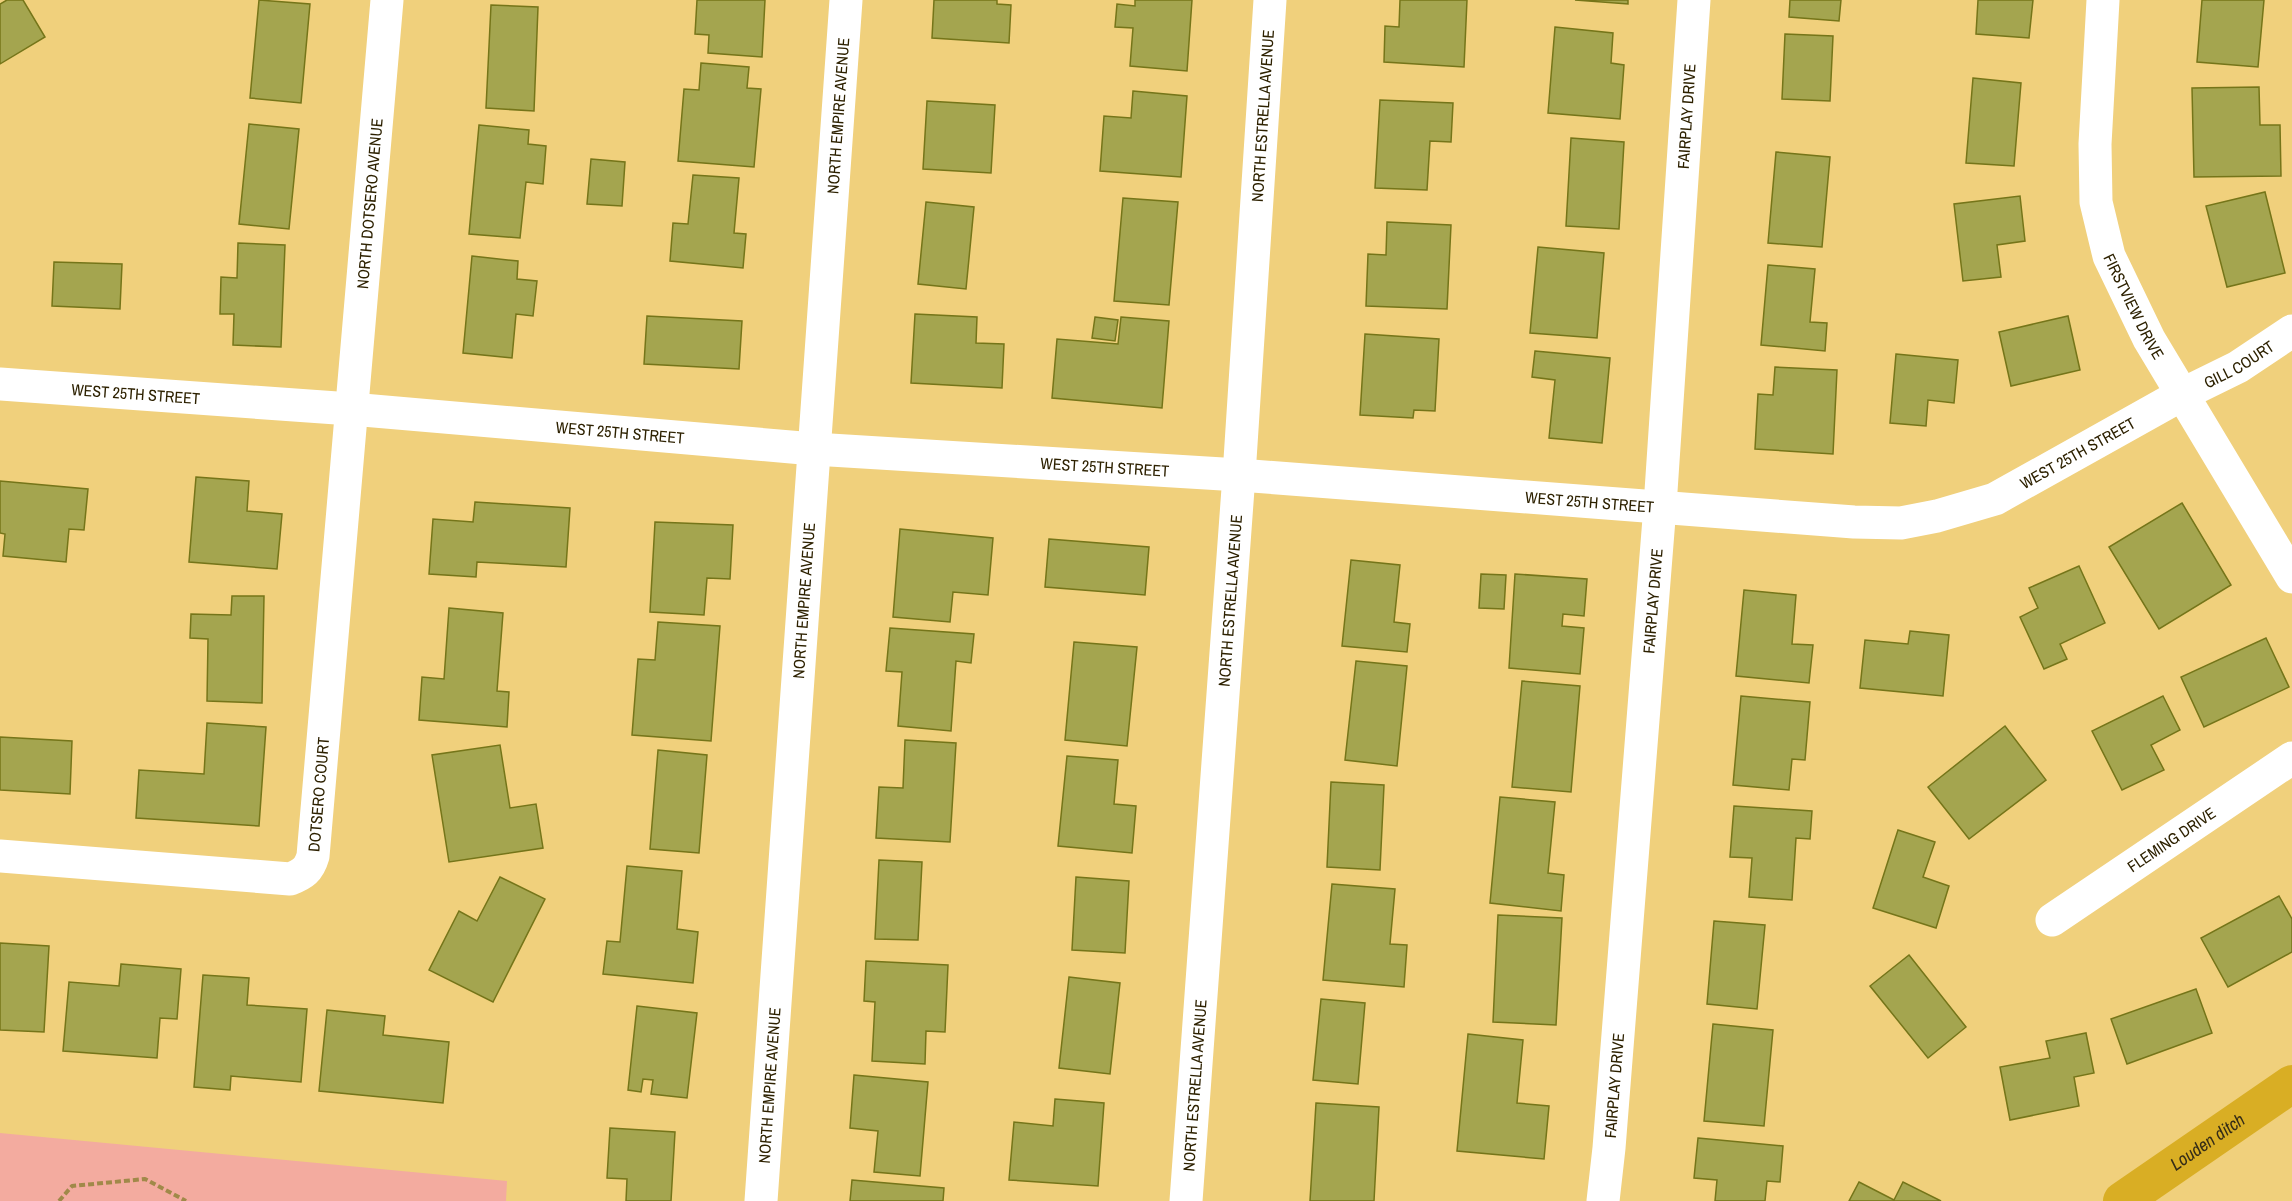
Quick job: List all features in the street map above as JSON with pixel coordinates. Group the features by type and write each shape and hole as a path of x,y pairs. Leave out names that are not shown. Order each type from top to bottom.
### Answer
{"street":[{"name":"NORTH DOTSERO AVENUE","path":"351,409 387,0"},
{"name":"NORTH EMPIRE AVENUE","path":"761,1201 846,0"},
{"name":"NORTH ESTRELLA AVENUE","path":"1186,1201 1239,475 1270,0"},
{"name":"FAIRPLAY DRIVE","path":"1603,1201 1660,506 1694,0"},
{"name":"FIRSTVIEW DRIVE","path":"2103,0 2095,144 2096,202 2109,256 2149,339 2292,577"},
{"name":"GILL COURT","path":"2181,394 2238,367 2292,331"},
{"name":"WEST 25TH STREET","path":"0,384 351,409 814,449 1239,475 1900,523 1936,516 1995,498 2181,394"},
{"name":"DOTSERO COURT","path":"0,856 290,879 303,874 310,866 313,856 351,409"},
{"name":"FLEMING DRIVE","path":"2052,920 2292,758"}],"path":[{"path":"59,1201 72,1186 145,1179 186,1201"}],"shaded area":[{"path":"0,1133 507,1181 506,1201 0,1201"}],"building":[{"path":"7,0 23,0 45,37 0,64 0,4"},
{"path":"259,0 310,4 301,103 250,98"},
{"path":"697,0 765,0 762,57 708,53 709,35 695,34"},
{"path":"934,0 997,0 997,4 1011,5 1009,43 932,38"},
{"path":"1135,0 1192,0 1187,71 1130,66 1133,28 1115,27 1117,4 1135,6"},
{"path":"1400,0 1467,0 1464,67 1384,62 1385,26 1399,27"},
{"path":"1575,0 1628,0 1628,4"},
{"path":"1790,0 1841,0 1839,21 1789,17"},
{"path":"1978,0 2033,0 2029,38 1976,34"},
{"path":"2202,0 2264,0 2258,67 2197,62"},
{"path":"491,5 538,7 534,111 486,108"},
{"path":"1555,27 1613,33 1611,63 1624,65 1620,119 1548,113"},
{"path":"1785,34 1833,36 1830,101 1782,99"},
{"path":"701,63 749,67 747,88 761,89 754,167 678,161 684,89 699,90"},
{"path":"1973,78 2021,83 2014,166 1966,163"},
{"path":"2259,87 2260,125 2280,125 2281,176 2194,177 2192,88"},
{"path":"1133,91 1187,96 1181,177 1100,171 1104,116 1131,118"},
{"path":"1380,100 1453,103 1451,142 1430,141 1427,190 1375,188"},
{"path":"927,101 995,105 991,173 923,169"},
{"path":"249,124 299,129 289,229 239,224"},
{"path":"479,125 529,130 528,144 546,146 543,184 526,182 520,238 469,234"},
{"path":"1571,138 1624,142 1619,229 1566,226"},
{"path":"1776,152 1830,157 1822,247 1768,243"},
{"path":"591,159 625,162 622,206 587,204"},
{"path":"693,175 739,178 734,233 746,234 743,268 670,261 673,223 688,224"},
{"path":"2265,192 2285,273 2227,287 2206,206"},
{"path":"2020,196 2025,241 1997,245 2001,277 1963,281 1954,204"},
{"path":"1123,198 1178,202 1169,305 1114,301"},
{"path":"926,202 974,207 966,289 918,284"},
{"path":"1387,222 1451,225 1447,309 1366,306 1368,254 1386,255"},
{"path":"238,243 285,245 281,347 233,345 234,314 220,314 221,277 237,278"},
{"path":"1538,247 1604,253 1597,338 1530,333"},
{"path":"472,256 518,261 517,279 537,281 533,316 516,314 512,358 463,353"},
{"path":"54,262 122,264 120,309 52,306"},
{"path":"1768,265 1815,269 1810,322 1827,323 1825,351 1761,345"},
{"path":"915,314 977,317 976,343 1004,344 1002,388 911,383"},
{"path":"647,316 742,321 739,369 644,364"},
{"path":"2068,316 2080,370 2011,386 1999,332"},
{"path":"1095,317 1118,320 1115,341 1092,338"},
{"path":"1121,317 1169,321 1162,408 1052,398 1057,339 1118,344"},
{"path":"1365,334 1439,339 1435,411 1414,410 1413,418 1360,415"},
{"path":"1535,351 1610,358 1602,443 1549,438 1555,380 1532,377"},
{"path":"1896,354 1958,360 1954,403 1928,400 1926,426 1890,423"},
{"path":"1775,367 1837,370 1833,454 1755,449 1758,394 1773,395"},
{"path":"196,477 249,481 247,511 282,514 277,569 189,562"},
{"path":"0,481 88,489 84,530 69,529 66,562 3,556 5,534 0,533"},
{"path":"475,502 570,508 566,567 477,562 476,577 429,574 433,519 473,522"},
{"path":"2182,503 2231,585 2159,629 2109,547"},
{"path":"655,522 733,525 730,579 707,578 704,615 650,612"},
{"path":"900,529 993,538 988,595 953,592 950,622 893,617"},
{"path":"1049,539 1149,547 1145,595 1045,587"},
{"path":"1351,560 1400,565 1394,622 1410,624 1407,652 1342,646"},
{"path":"2079,566 2105,623 2060,644 2067,659 2044,669 2020,617 2038,608 2029,588"},
{"path":"1481,574 1506,575 1504,609 1479,608"},
{"path":"1515,574 1587,579 1584,616 1563,614 1562,626 1584,628 1580,674 1509,668"},
{"path":"1744,590 1796,595 1792,644 1813,645 1809,683 1736,676"},
{"path":"232,596 264,596 262,703 207,701 208,639 190,638 191,614 231,615"},
{"path":"449,608 503,613 497,691 509,692 507,727 419,720 422,677 444,679"},
{"path":"658,622 720,626 711,741 632,735 638,659 655,660"},
{"path":"890,628 974,634 971,663 956,661 951,731 898,726 902,672 886,671"},
{"path":"1910,631 1949,635 1943,696 1860,688 1865,640 1908,644"},
{"path":"2266,638 2289,687 2204,727 2181,677"},
{"path":"1074,642 1137,647 1127,746 1065,740"},
{"path":"1356,661 1407,666 1397,766 1345,760"},
{"path":"1522,681 1580,686 1571,792 1512,787"},
{"path":"1741,696 1810,702 1805,760 1792,759 1789,790 1733,785"},
{"path":"2163,696 2180,730 2151,745 2164,770 2122,790 2092,731"},
{"path":"207,723 266,727 259,826 136,818 139,770 204,774"},
{"path":"2005,726 2046,780 1969,839 1928,787"},
{"path":"0,737 72,741 70,794 0,790"},
{"path":"905,740 956,743 950,842 876,838 879,787 903,788"},
{"path":"500,745 510,808 536,804 543,848 449,862 432,755"},
{"path":"658,750 707,755 699,853 650,849"},
{"path":"1067,756 1118,760 1114,804 1136,806 1132,853 1058,846"},
{"path":"1331,782 1384,785 1380,870 1327,867"},
{"path":"1500,797 1555,802 1548,873 1564,875 1561,911 1490,903"},
{"path":"1734,806 1812,811 1810,839 1796,838 1792,900 1749,897 1752,858 1730,857"},
{"path":"1898,830 1935,842 1923,877 1949,886 1936,928 1873,908"},
{"path":"879,860 922,862 918,940 875,939"},
{"path":"627,866 682,871 677,929 698,932 693,983 603,974 607,941 620,942"},
{"path":"500,877 545,899 493,1002 429,970 459,911 477,921"},
{"path":"1076,877 1129,881 1125,953 1072,950"},
{"path":"1332,884 1395,889 1390,944 1407,945 1404,987 1323,980"},
{"path":"2279,896 2292,919 2292,952 2228,987 2201,938"},
{"path":"1498,915 1562,918 1556,1025 1493,1022"},
{"path":"1714,921 1765,925 1757,1009 1707,1004"},
{"path":"0,943 49,946 44,1032 0,1030"},
{"path":"1909,955 1966,1027 1928,1058 1870,986"},
{"path":"866,961 948,965 945,1032 926,1031 925,1064 872,1061 875,1002 864,1001"},
{"path":"121,964 181,969 177,1019 160,1018 157,1058 63,1051 69,982 119,986"},
{"path":"203,975 249,978 247,1005 307,1009 301,1082 231,1076 230,1090 194,1087"},
{"path":"1069,977 1120,983 1110,1074 1059,1068"},
{"path":"2196,989 2212,1033 2127,1064 2111,1019"},
{"path":"1321,999 1365,1003 1358,1084 1313,1080"},
{"path":"637,1006 697,1013 687,1098 651,1094 653,1080 643,1079 641,1092 628,1090"},
{"path":"327,1010 385,1016 383,1035 449,1042 443,1103 319,1091"},
{"path":"1713,1024 1773,1030 1764,1126 1704,1121"},
{"path":"2086,1033 2094,1073 2074,1077 2079,1106 2010,1120 2000,1067 2050,1058 2046,1041"},
{"path":"1468,1034 1523,1040 1517,1103 1549,1106 1544,1159 1457,1151"},
{"path":"854,1075 928,1082 920,1176 874,1172 878,1131 850,1128"},
{"path":"1055,1099 1104,1103 1098,1186 1009,1180 1014,1122 1053,1126"},
{"path":"1316,1103 1379,1107 1374,1201 1310,1201"},
{"path":"610,1128 675,1132 671,1201 626,1201 627,1179 607,1178"},
{"path":"1698,1138 1783,1146 1780,1182 1767,1181 1765,1201 1715,1201 1717,1180 1694,1178"},
{"path":"852,1180 944,1188 943,1201 850,1201"},
{"path":"1859,1182 1894,1200 1903,1182 1941,1201 1849,1201"}],"waterway":[{"name":"Louden ditch","path":"2122,1201 2292,1084"}]}
